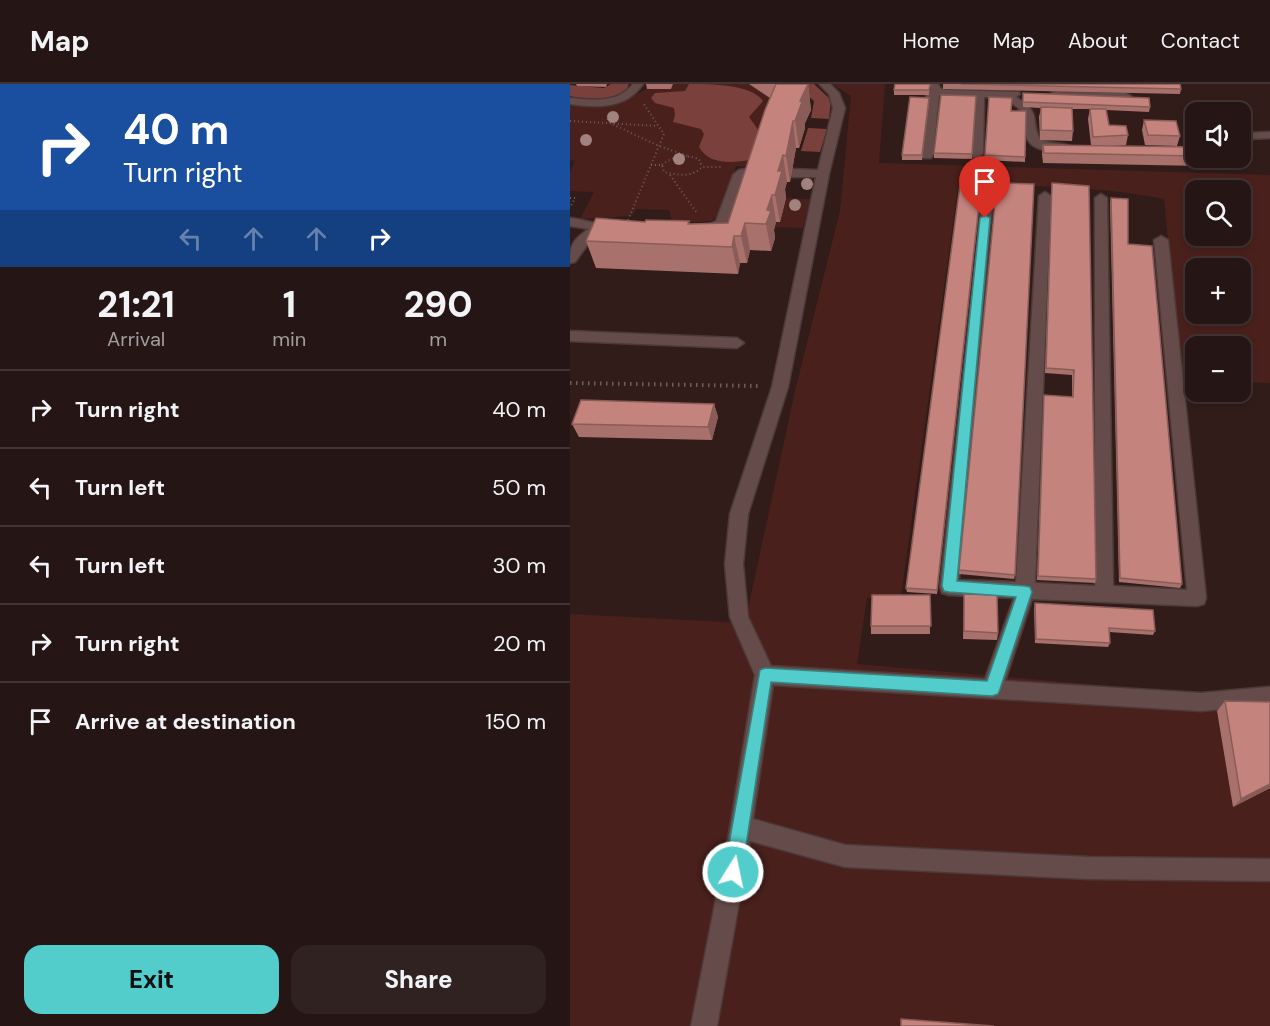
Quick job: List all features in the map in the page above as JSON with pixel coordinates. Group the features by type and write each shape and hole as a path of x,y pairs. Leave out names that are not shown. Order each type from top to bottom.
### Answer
{"street":[{"path":"704,1026 741,827 765,675 739,617 734,564 739,514 780,387 823,174 839,108 834,93 824,84"},
{"path":"570,101 616,100 628,96 637,87"},
{"path":"927,155 935,87 979,94 1026,94"},
{"path":"977,154 979,94"},
{"path":"1004,94 1014,99 1030,115 1032,138 1038,143 1048,147 1082,148"},
{"path":"1048,95 1125,96"},
{"path":"1251,136 1270,135"},
{"path":"693,228 712,228 722,223 737,178 743,173 758,171"},
{"path":"792,172 823,174"},
{"path":"987,195 949,586 1025,592 1197,598 1161,240"},
{"path":"992,689 1025,592 1045,196"},
{"path":"1101,198 1104,594"},
{"path":"570,222 585,223 600,229"},
{"path":"570,259 585,236 600,229 626,226"},
{"path":"570,336 737,343"},
{"path":"765,675 1201,702 1268,696"},
{"path":"741,827 845,856 1089,868 1270,870"}],"path":[{"path":"626,226 664,134 637,87"},
{"path":"570,121 658,126"},
{"path":"612,124 659,146 699,159 702,167"},
{"path":"651,165 662,165 672,158 687,156"},
{"path":"662,165 664,172 670,175 689,176 702,167 709,167"},
{"path":"670,175 697,212 693,228"},
{"path":"570,198 575,198 570,209"},
{"path":"570,383 780,387"}],"shaded area":[{"path":"611,84 629,84 626,91 606,98 584,99 570,96 570,85 604,88"},
{"path":"673,84 749,84 782,106 760,167 736,166 720,213 711,221 677,223 672,221 669,210 636,209 632,216 580,219 594,192 570,191 570,172 575,161 570,160 570,104 599,106 619,103 647,89 671,89"},
{"path":"689,84 740,88 750,91 763,101 749,117 759,131 750,160 729,162 709,157 699,147 704,134 701,129 673,122 674,108 655,103 651,98 655,93 685,91"},
{"path":"814,84 831,100 829,119 811,118 814,101 799,88"},
{"path":"832,84 885,84 879,163 1270,175 1270,383 1251,382 1251,336 1185,336 1185,381 1182,381 1164,199 1113,191 1061,187 958,187 901,596 867,598 857,664 1214,695 1233,806 1270,788 1270,1026 570,1026 570,614 745,623 795,391 840,211 851,96"},
{"path":"808,128 827,129 820,152 801,151"},
{"path":"786,198 810,199 803,228 775,227 776,222 780,222"}],"building":[{"path":"776,84 808,84 800,101 802,102 795,121 793,121 786,156 783,155 778,171 782,171 775,195 772,195 767,210 771,211 766,224 745,223 741,236 734,236 732,247 586,241 596,218 645,222 646,220 689,221 688,224 728,223 765,110"},
{"path":"895,84 930,84 929,90 894,90"},
{"path":"961,84 1180,84 1181,89"},
{"path":"1023,93 1149,98 1150,107 1023,102"},
{"path":"941,95 976,96 972,154 934,153"},
{"path":"910,97 929,98 922,155 902,155"},
{"path":"989,97 1012,98 1011,111 1026,111 1025,157 985,155"},
{"path":"1041,107 1072,108 1073,131 1041,130"},
{"path":"1090,109 1106,109 1109,125 1126,126 1128,135 1093,137"},
{"path":"1144,120 1176,121 1180,136 1148,135"},
{"path":"1043,145 1185,147 1185,156 1044,153"},
{"path":"997,183 1034,184 1015,575 959,570"},
{"path":"1052,183 1089,186 1096,579 1038,576 1044,395 1073,397 1074,370 1046,368"},
{"path":"960,185 981,186 937,590 906,588"},
{"path":"1111,198 1128,199 1128,244 1152,246 1182,584 1120,578"},
{"path":"581,400 714,404 708,427 572,424"},
{"path":"964,594 997,595 998,633 964,631"},
{"path":"872,595 930,595 931,626 871,626"},
{"path":"1035,603 1153,610 1155,631 1109,628 1110,643 1036,639"},
{"path":"1225,701 1270,702 1270,784 1241,799"},
{"path":"901,1019 994,1026 901,1026"}],"route":[{"path":"733,872 765,675 992,689 1025,592 949,586 985,218"}]}
